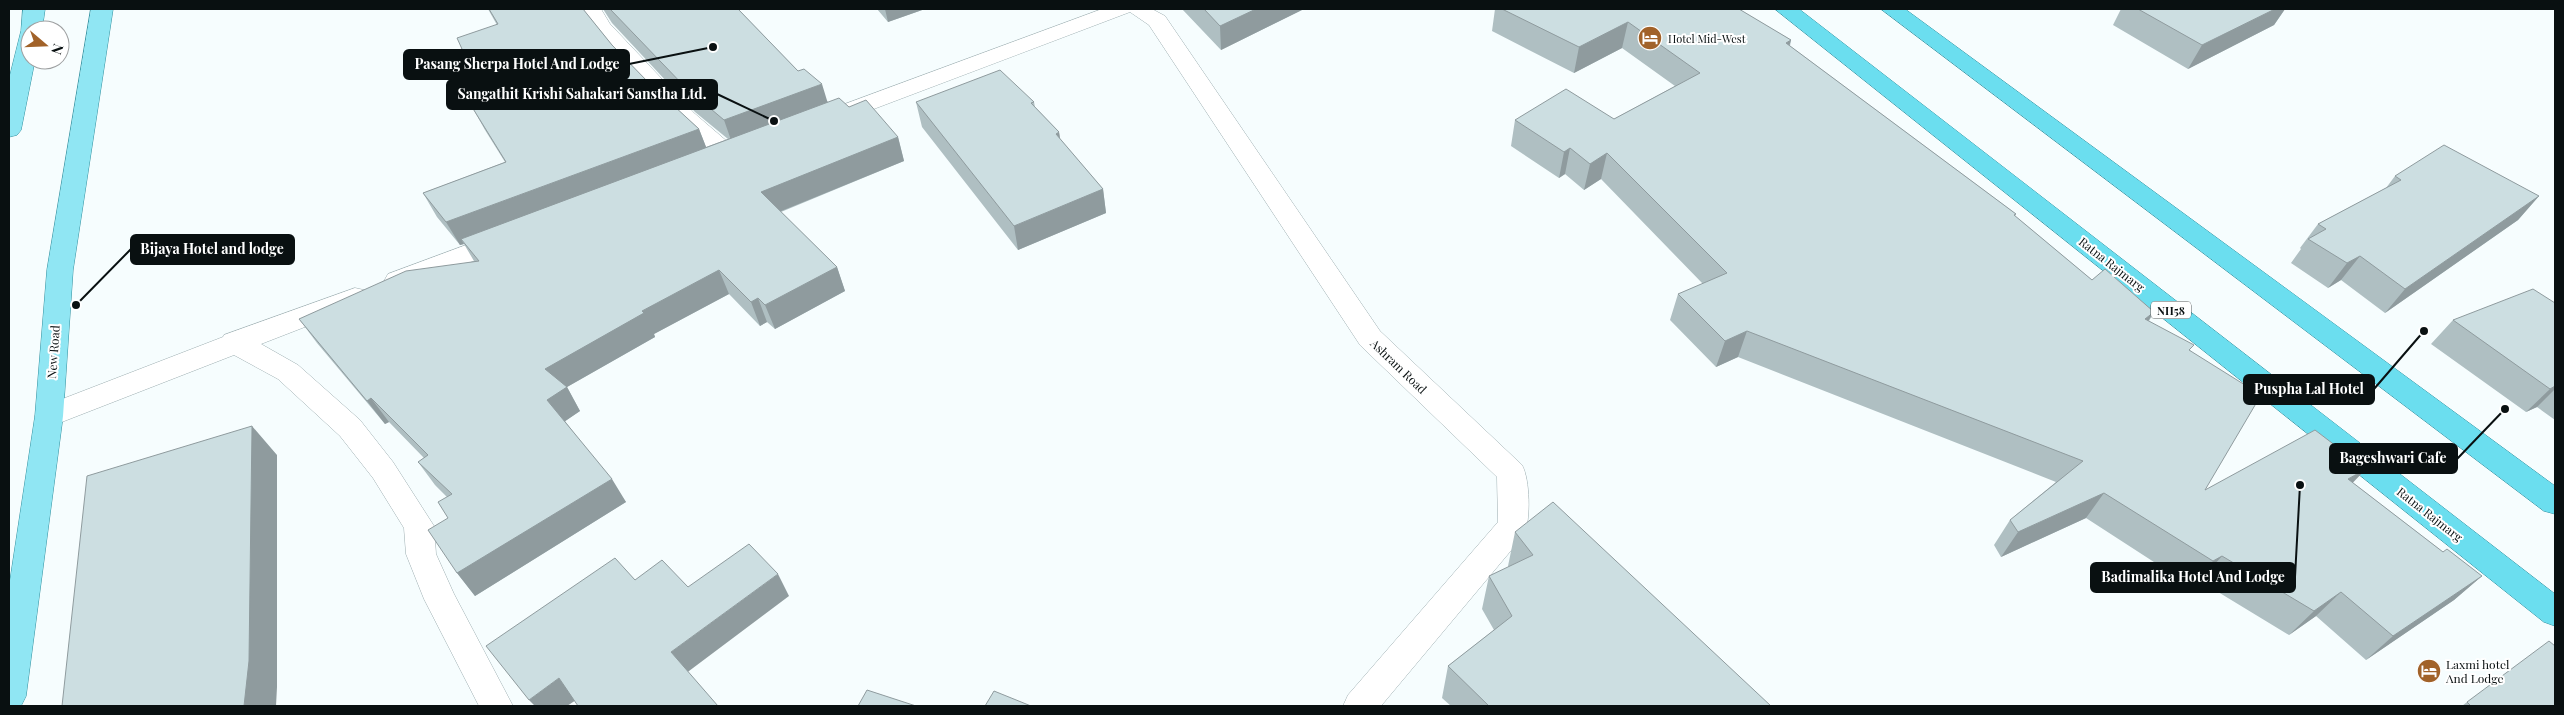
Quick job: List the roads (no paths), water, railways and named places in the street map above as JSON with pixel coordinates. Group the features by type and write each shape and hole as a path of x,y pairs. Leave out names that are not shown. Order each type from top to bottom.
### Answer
{"highway":[{"name":"Ratna Rajmarg","path":"1786,9 2555,612"},
{"path":"1892,9 2555,502"}],"main road":[{"name":"New Road","path":"9,696 48,416 60,270 102,9"},
{"path":"9,130 22,70"}],"street":[{"path":"590,9 602,28 686,118 739,152 692,169"},
{"path":"813,124 1121,9"},
{"name":"Ashram Road","path":"1138,9 1157,21 1370,338 1512,473 1513,526 1360,706"},
{"path":"48,416 234,342 524,233"},
{"path":"234,342 288,372 350,428 383,470 418,526 421,554 440,599 496,706"}],"place":[{"name":"Hotel Mid-West","path":"1650,38"},
{"name":"Pasang Sherpa Hotel And Lodge","path":"713,47"},
{"name":"Sangathit Krishi Sahakari Sanstha Ltd.","path":"774,121"},
{"name":"Bijaya Hotel and lodge","path":"76,305"},
{"name":"Puspha Lal Hotel","path":"2424,331"},
{"name":"Bageshwari Cafe","path":"2505,409"},
{"name":"Badimalika Hotel And Lodge","path":"2300,485"},
{"name":"Laxmi hotel And Lodge","path":"2429,671"}]}
